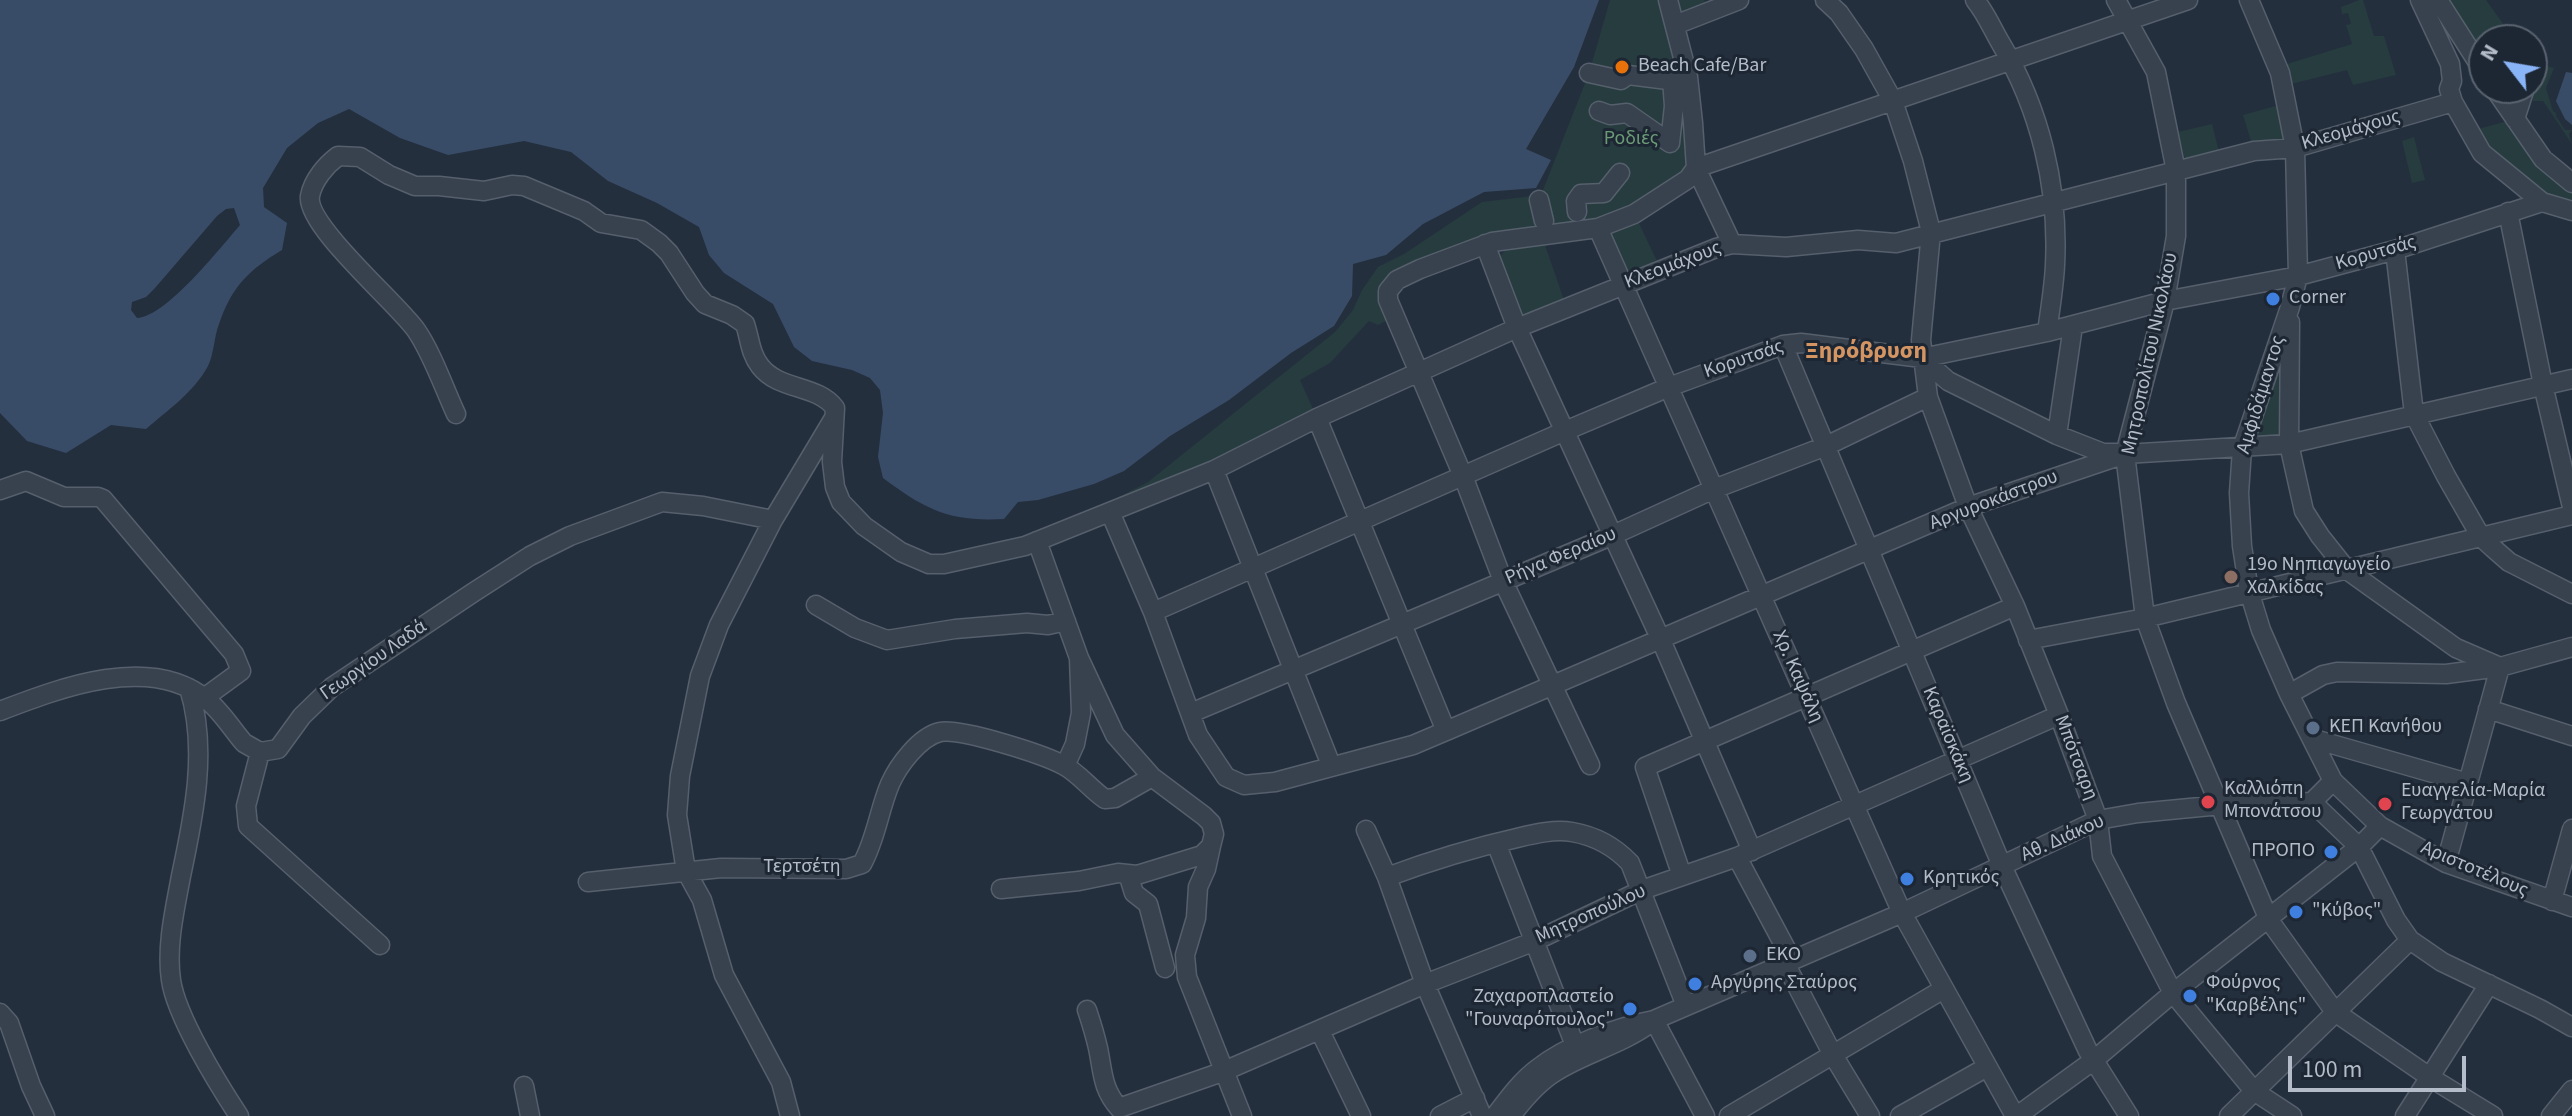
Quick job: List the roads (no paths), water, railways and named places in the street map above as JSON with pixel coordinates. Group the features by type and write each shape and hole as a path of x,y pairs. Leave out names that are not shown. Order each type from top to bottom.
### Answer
{"street":[{"path":"1668,0 1675,25 1680,78 1696,168 1732,244"},
{"path":"1675,25 1739,0"},
{"name":"Μπότσαρη","path":"1825,0 1839,13 1864,49 1893,101 1913,161 1931,232 1922,358 1928,397 1968,507 2015,606 2059,715 2098,820 2102,856 2173,993 2254,1091 2292,1116"},
{"path":"1975,0 2011,60 2030,102 2042,140 2053,202 2055,264 2047,332"},
{"name":"Μητροπολίτου Νικολάου","path":"2116,0 2156,72 2176,171 2176,236 2165,301 2125,454 2145,618 2176,703 2269,920 2335,1012 2493,1116"},
{"path":"1590,765 1503,581 1463,476 1388,300 1388,291 1397,280 1485,244 1656,202 1688,179 1696,168 2188,0"},
{"name":"Αμφιδάμαντος","path":"2249,0 2280,73 2295,148 2298,276 2242,449 2239,493 2249,591 2261,630 2289,694 2333,781"},
{"path":"2420,0 2450,64 2449,89 2453,102 2482,153 2556,206"},
{"path":"2438,0 2468,48"},
{"path":"2451,76 2458,59 2468,66"},
{"path":"1589,73 1621,80 1628,75 1680,78"},
{"path":"1599,111 1610,115 1627,113 1670,143 1680,78"},
{"name":"Κλεομάχους","path":"837,414 832,462 835,487 841,502 879,538 901,552 929,564 944,564 1031,543 1214,470 1317,418 1517,328 1732,244 1786,247 1858,240 1896,243 2254,151 2295,148 2453,102"},
{"path":"2505,104 2543,159 2572,183"},
{"path":"2515,119 2520,104"},
{"path":"456,414 416,331 324,230 311,208 310,196 320,175 338,156 360,157 415,186 484,191 512,185 524,186 584,211 601,223 641,230 669,253 705,304 745,324 750,349 763,370 788,386 824,396 837,414 773,520 719,625 700,676 680,776 677,815 686,871 702,900 724,975 781,1082 790,1116"},
{"path":"1583,222 1576,201 1581,194 1604,193 1620,173"},
{"path":"1539,200 1544,221"},
{"name":"Κορυτσάς","path":"1153,612 1565,431 1669,387 1783,345 1801,343 1922,358 2073,326 2165,301 2298,276 2395,250 2508,212 2556,206"},
{"path":"2508,212 2543,385 2572,507"},
{"name":"Χρ. Καψάλη","path":"1583,222 1624,286 1902,913 1942,990 2016,1116"},
{"path":"1485,244 1517,328 1661,640 1704,742 1788,962 1833,1055 1870,1116"},
{"path":"2395,250 2414,414 2481,537 2509,562 2572,594"},
{"path":"2290,307 2289,444 2304,511 2347,570 2456,648 2500,667"},
{"path":"2057,435 2073,326"},
{"name":"Καραϊσκάκη","path":"1783,345 2002,866 2094,1060 2129,1116"},
{"path":"1922,358 1948,381 2057,435 2103,453 2125,454"},
{"name":"Αργυροκάστρου","path":"1191,713 1198,735 1226,777 1244,785 1275,782 1413,745 1444,726 1661,640 1968,507 2125,454 2289,444 2572,379"},
{"name":"Ρήγα Φεραίου","path":"1191,713 1611,536 1714,489 1826,446 1928,397"},
{"path":"1317,418 1444,726"},
{"path":"1214,470 1331,765"},
{"path":"0,490 26,481 64,497 103,499 240,665 241,671 235,676 197,693"},
{"name":"Γεωργίου Λαδά","path":"260,752 278,749 302,716 332,687 530,556 570,536 662,502 703,506 773,520"},
{"path":"1110,512 1153,612 1191,713"},
{"path":"2028,640 2145,618 2572,515"},
{"path":"1031,543 1115,735 1152,777 1211,823 1214,834 1206,869 1198,887 1196,918 1185,955 1187,977 1222,1072 1242,1116"},
{"path":"816,605 855,628 887,640 955,629 1027,623 1048,625 1066,621"},
{"path":"1682,876 1645,767 2015,606"},
{"path":"2289,694 2323,675 2337,672 2446,674 2500,667 2572,647"},
{"path":"1065,766 1075,744 1081,713 1079,658"},
{"path":"2446,863 2500,667"},
{"path":"0,711 103,678 167,680 197,693 244,743 260,752 246,806 248,826 380,945"},
{"path":"197,693 194,813 175,909 171,978 177,1007 232,1114"},
{"path":"2488,709 2572,736"},
{"name":"Μητροπούλου","path":"1087,1010 1098,1046 1102,1081 1119,1108 1222,1072 1425,984 1535,941 1642,890 1745,854 2059,715"},
{"name":"Τερτσέτη","path":"588,882 721,868 846,869 862,864 870,849 891,782 924,739 940,732 959,733 1038,754 1065,766 1105,799 1115,798 1152,777"},
{"path":"2314,739 2468,783"},
{"path":"2333,781 2312,802 2359,847 2396,920 2410,940 2442,962 2572,1027"},
{"name":"Αριστοτέλους","path":"2333,781 2380,826 2446,863 2572,907"},
{"name":"Αθ. Διάκου","path":"1511,1116 1529,1107 1557,1070 1629,1038 1654,1020 1902,913 2098,820 2221,805 2312,802"},
{"path":"2016,1116 2094,1060 2173,993 2359,847 2380,826"},
{"path":"2552,901 2572,829"},
{"path":"1366,830 1387,877 1425,984 1482,1116"},
{"path":"1387,877 1452,854 1544,832 1569,831 1597,838 1619,851 1630,863 1686,1006"},
{"path":"1496,843 1576,1048"},
{"path":"1001,889 1079,881 1118,873 1137,875 1202,855 1211,846"},
{"path":"1128,874 1134,893 1148,904 1165,968"},
{"path":"2229,1116 2410,940"},
{"path":"2405,1116 2489,984"},
{"path":"1729,1116 1753,1110 1833,1055 1942,990"},
{"path":"0,1013 9,1023 45,1116"},
{"path":"1654,1020 1705,1116"},
{"name":"Αθ. Διάκου","path":"1495,1116 1515,1090 1550,1059 1624,1025 1654,1020"},
{"path":"1320,1031 1361,1116"},
{"path":"1900,1116 1987,1067"},
{"path":"524,1086 530,1116"},
{"path":"2551,1116 2572,1090"},
{"path":"1440,1116 1475,1098"}],"water":[{"path":"0,0 1599,0 1574,67 1526,149 1551,160 1536,188 1484,192 1423,224 1386,255 1353,264 1352,296 1334,326 1291,353 1229,400 1170,436 1124,471 1094,484 1038,500 1018,502 1004,519 968,518 939,512 883,478 878,457 883,413 880,390 870,378 852,370 812,361 794,347 773,304 724,273 709,255 699,227 657,203 608,181 571,152 524,141 448,155 400,138 349,109 318,123 287,148 263,188 264,207 287,223 282,250 251,272 236,289 219,324 208,366 196,384 172,408 146,429 111,425 66,453 27,441 0,413","holes":["234,208 240,225 177,294 149,315 137,318 131,310 132,302 146,297 155,288 217,216 226,209"]},
{"path":"2566,72 2572,73 2572,125 2565,119 2556,101"}],"place":[{"name":"Beach Cafe/Bar","path":"1622,67"},
{"name":"Corner","path":"2273,299"},
{"name":"19ο Νηπιαγωγείο Χαλκίδας","path":"2231,577"},
{"name":"ΚΕΠ Κανήθου","path":"2313,728"},
{"name":"Καλλιόπη Μπονάτσου","path":"2208,802"},
{"name":"Ευαγγελία-Μαρία Γεωργάτου","path":"2385,804"},
{"name":"ΠΡΟΠΟ","path":"2331,852"},
{"name":"Κρητικός","path":"1907,879"},
{"name":"\"Κύβος\"","path":"2296,912"},
{"name":"ΕΚΟ","path":"1750,956"},
{"name":"Αργύρης Σταύρος","path":"1695,984"},
{"name":"Φούρνος \"Καρβέλης\"","path":"2190,996"},
{"name":"Ζαχαροπλαστείο \"Γουναρόπουλος\"","path":"1630,1009"}],"district":[{"name":"Ξηρόβρυση","path":"1866,353"}],"park label":[{"name":"Ροδιές","path":"1631,140"}]}
